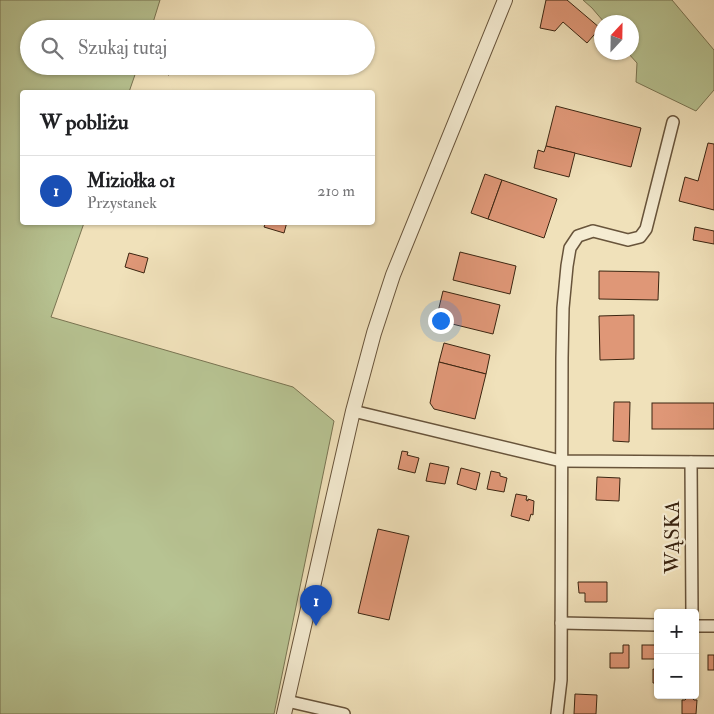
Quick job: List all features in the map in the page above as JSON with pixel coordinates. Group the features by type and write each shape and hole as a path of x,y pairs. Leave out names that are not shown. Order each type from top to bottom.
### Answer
{"street":[{"path":"344,714 285,708 368,352 393,275 505,0"},
{"path":"557,714 561,680 563,308 570,248 578,236 593,231 628,240 640,237 646,229 673,122"},
{"path":"353,411 561,462 714,462"},
{"name":"WĄSKA","path":"691,462 692,609"},
{"path":"560,623 654,625"},
{"path":"699,626 714,626"}],"green space":[{"path":"0,0 160,0 154,20 20,20 20,75 135,75 130,90 20,90 20,225 83,225 51,317 293,387 334,421 274,714 0,714"},
{"path":"583,0 672,0 714,50 714,90 696,111 636,82 637,63 634,60 639,60 639,15 598,15"}],"building":[{"path":"546,0 567,0 594,23 594,35 587,43 563,22 555,31 540,28"},
{"path":"556,106 641,128 631,167 546,146"},
{"path":"708,143 714,144 714,210 679,201 685,177 698,181"},
{"path":"546,146 575,153 569,177 534,168 538,150 544,152"},
{"path":"485,174 502,180 488,219 471,213"},
{"path":"502,180 557,199 544,238 488,219"},
{"path":"265,225 286,225 284,233 264,227"},
{"path":"695,227 714,231 714,244 693,240"},
{"path":"460,252 516,266 510,294 453,280"},
{"path":"129,253 148,258 144,273 125,267"},
{"path":"599,271 659,272 658,300 599,299"},
{"path":"443,291 500,305 493,334 436,320"},
{"path":"634,315 634,359 600,360 599,316"},
{"path":"444,343 490,355 486,374 439,362"},
{"path":"439,362 486,374 475,419 434,409 430,403"},
{"path":"614,402 630,402 629,442 613,441"},
{"path":"652,403 714,403 714,429 652,429"},
{"path":"402,451 408,452 407,455 419,458 415,473 398,469"},
{"path":"430,463 449,467 445,484 426,481"},
{"path":"461,468 480,473 476,490 457,484"},
{"path":"491,471 500,473 500,476 507,478 504,492 487,489"},
{"path":"597,477 620,478 619,501 596,500"},
{"path":"516,494 527,496 526,500 528,501 528,499 534,501 533,515 531,514 529,521 511,516"},
{"path":"378,529 409,536 389,620 358,613"},
{"path":"578,582 607,582 607,602 585,602 585,593 579,593"},
{"path":"623,645 629,645 629,668 610,668 610,653 623,653"},
{"path":"642,645 654,645 654,659 642,659"},
{"path":"708,655 714,655 714,670 708,670"},
{"path":"575,694 597,695 596,714 574,714"},
{"path":"682,700 697,700 696,714 682,714"}],"place":[{"name":"Miziołka 01","path":"316,626"}]}
